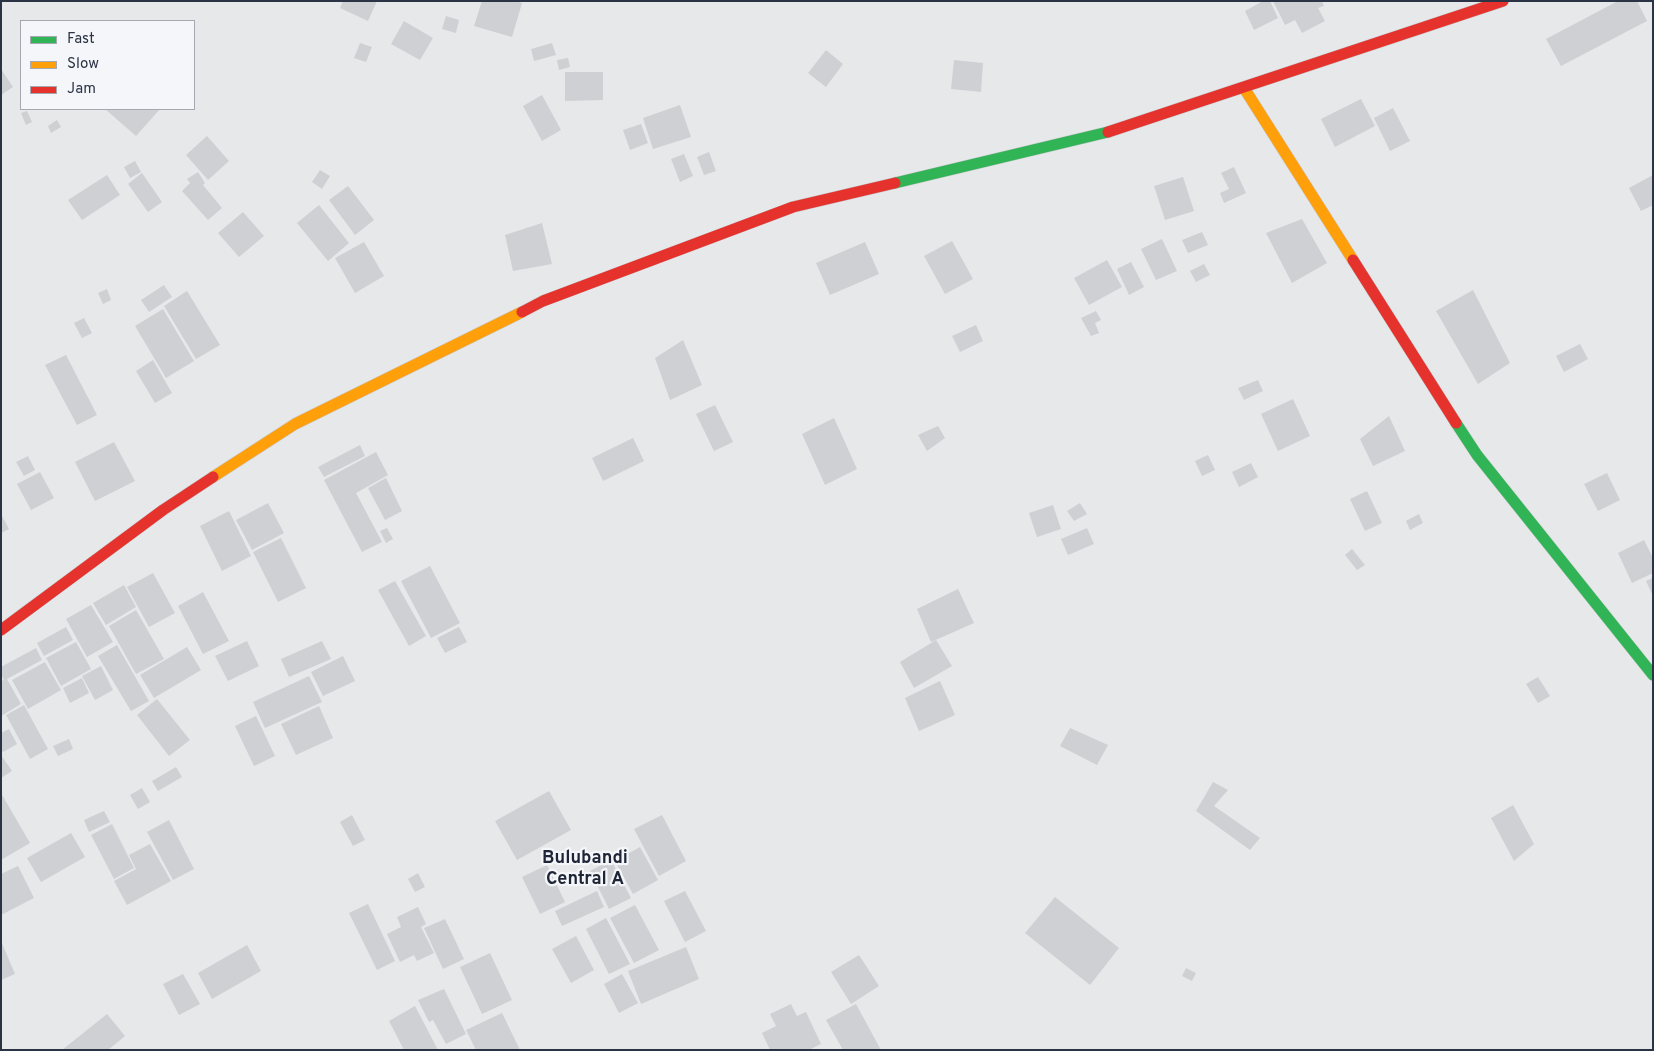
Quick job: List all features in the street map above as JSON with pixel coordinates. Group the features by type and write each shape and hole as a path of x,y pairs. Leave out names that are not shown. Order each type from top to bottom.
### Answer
{"street":[{"path":"1,630 163,510 295,424 543,301 794,208 1118,130 1503,1"},
{"path":"1244,88 1476,455 1653,676"}],"building":[{"path":"343,1 377,1 368,21 340,8"},
{"path":"482,1 515,1 522,3 512,37 474,26"},
{"path":"1263,1 1270,1 1278,18 1254,30 1245,11"},
{"path":"1273,1 1322,1 1324,6 1318,8 1325,21 1302,33 1295,20 1285,25"},
{"path":"1618,1 1637,1 1647,21 1561,66 1546,39"},
{"path":"446,16 459,20 456,33 442,29"},
{"path":"404,21 433,38 420,60 391,44"},
{"path":"360,43 372,47 366,62 354,58"},
{"path":"552,43 556,55 534,61 531,49"},
{"path":"826,50 843,64 826,87 808,73"},
{"path":"568,58 570,67 559,70 557,60"},
{"path":"954,60 983,63 981,92 951,89"},
{"path":"1,69 13,87 1,95"},
{"path":"565,72 603,72 603,100 565,101"},
{"path":"542,95 561,130 542,141 523,106"},
{"path":"1361,99 1375,126 1335,147 1321,119"},
{"path":"680,105 691,137 653,149 643,118"},
{"path":"1393,108 1410,141 1390,151 1374,118"},
{"path":"106,110 159,110 136,136"},
{"path":"27,111 32,122 26,125 21,113"},
{"path":"57,120 61,127 51,133 48,126"},
{"path":"641,124 648,143 630,150 623,130"},
{"path":"207,136 229,161 208,180 186,155"},
{"path":"709,152 716,171 704,175 697,157"},
{"path":"684,154 693,176 680,182 671,159"},
{"path":"135,161 141,172 130,178 124,167"},
{"path":"1234,167 1246,193 1224,203 1220,193 1229,189 1221,173"},
{"path":"320,170 330,176 322,189 312,182"},
{"path":"198,172 205,183 203,185 222,208 208,220 182,191 190,183 187,179"},
{"path":"142,173 162,202 148,212 128,184"},
{"path":"107,175 120,195 82,220 68,200"},
{"path":"1653,175 1653,205 1641,211 1629,188"},
{"path":"1183,177 1194,211 1165,220 1154,186"},
{"path":"348,186 374,220 355,235 329,200"},
{"path":"319,205 349,243 328,261 297,223"},
{"path":"243,212 264,236 239,257 218,233"},
{"path":"1302,219 1327,263 1292,283 1266,233"},
{"path":"542,223 552,264 513,271 505,235"},
{"path":"1202,232 1208,245 1188,253 1182,240"},
{"path":"1162,239 1177,271 1156,280 1141,249"},
{"path":"952,241 973,279 945,294 924,256"},
{"path":"364,242 384,276 355,293 335,258"},
{"path":"865,242 879,274 830,295 816,263"},
{"path":"1107,260 1122,287 1089,305 1074,278"},
{"path":"1131,262 1144,287 1129,295 1117,269"},
{"path":"1204,264 1210,275 1196,282 1190,271"},
{"path":"164,285 172,297 149,312 141,300"},
{"path":"107,289 111,300 103,304 98,293"},
{"path":"1473,290 1510,363 1478,384 1436,311"},
{"path":"187,291 220,345 196,359 164,306"},
{"path":"163,309 194,361 166,378 135,326"},
{"path":"1096,311 1101,320 1095,323 1099,333 1091,336 1081,318"},
{"path":"84,318 92,333 82,338 74,323"},
{"path":"976,325 983,341 960,352 952,336"},
{"path":"683,340 702,385 670,400 655,358"},
{"path":"1580,344 1588,359 1564,372 1556,356"},
{"path":"66,355 97,415 77,425 45,365"},
{"path":"153,360 172,393 155,403 136,371"},
{"path":"1258,380 1263,391 1244,400 1238,388"},
{"path":"1293,399 1310,436 1278,451 1261,414"},
{"path":"715,405 733,442 714,451 696,414"},
{"path":"1389,416 1405,451 1373,466 1360,439"},
{"path":"834,418 857,469 825,485 802,434"},
{"path":"938,426 945,438 927,451 918,435"},
{"path":"633,438 644,461 603,481 592,458"},
{"path":"114,442 135,481 95,501 75,462"},
{"path":"360,445 365,456 324,477 318,467"},
{"path":"376,452 388,475 356,493 382,542 362,552 324,480"},
{"path":"1208,455 1215,470 1202,476 1195,461"},
{"path":"28,456 35,470 24,476 16,462"},
{"path":"1251,463 1258,477 1239,487 1232,472"},
{"path":"40,472 54,498 31,510 17,484"},
{"path":"1607,473 1620,500 1598,511 1584,484"},
{"path":"386,478 402,511 385,520 368,488"},
{"path":"1367,491 1382,523 1365,531 1350,499"},
{"path":"268,503 284,533 252,550 236,520"},
{"path":"1080,503 1087,514 1074,521 1067,511"},
{"path":"1053,505 1061,529 1037,537 1029,513"},
{"path":"229,511 251,556 222,571 200,526"},
{"path":"1,514 9,529 1,533"},
{"path":"1419,514 1423,523 1410,530 1406,521"},
{"path":"387,528 393,539 386,543 380,531"},
{"path":"1087,528 1094,544 1068,555 1061,539"},
{"path":"281,538 306,588 278,602 253,552"},
{"path":"1644,540 1653,558 1653,573 1632,583 1618,553"},
{"path":"1352,549 1365,565 1357,570 1345,555"},
{"path":"430,566 460,623 431,638 401,581"},
{"path":"153,573 175,613 149,627 127,587"},
{"path":"1653,578 1653,596 1646,581"},
{"path":"395,581 426,636 409,646 378,590"},
{"path":"124,585 136,607 106,625 93,603"},
{"path":"958,589 974,623 931,642 917,609"},
{"path":"203,592 229,641 203,654 178,606"},
{"path":"91,605 113,642 87,657 66,619"},
{"path":"136,610 164,659 136,674 109,626"},
{"path":"66,627 73,640 44,656 37,643"},
{"path":"459,627 467,642 445,653 437,638"},
{"path":"936,640 952,666 914,688 900,662"},
{"path":"247,641 259,666 228,681 215,656"},
{"path":"322,641 331,659 289,677 281,659"},
{"path":"76,642 91,669 61,686 46,658"},
{"path":"117,645 149,701 131,711 98,656"},
{"path":"187,647 201,670 154,698 140,675"},
{"path":"36,648 42,660 7,679 21,704 1,716 1,681 4,680 1,674 1,667"},
{"path":"343,656 355,681 323,696 311,672"},
{"path":"45,662 61,690 28,709 12,680"},
{"path":"101,666 113,690 95,700 82,676"},
{"path":"309,676 322,702 265,728 253,702"},
{"path":"1538,677 1550,696 1538,703 1526,684"},
{"path":"82,678 89,693 70,703 63,688"},
{"path":"940,681 955,715 919,731 905,698"},
{"path":"157,699 190,740 169,756 137,715"},
{"path":"24,705 48,749 30,759 6,715"},
{"path":"319,706 333,738 296,755 281,724"},
{"path":"256,716 275,756 254,766 235,726"},
{"path":"1070,728 1108,745 1097,765 1060,746"},
{"path":"9,729 17,744 3,752 1,749 1,733"},
{"path":"69,739 73,749 58,756 53,746"},
{"path":"1,755 12,771 1,778"},
{"path":"176,767 182,777 158,791 152,781"},
{"path":"1213,782 1228,790 1214,806 1260,838 1250,850 1196,811"},
{"path":"142,788 150,802 138,809 130,795"},
{"path":"549,791 571,830 517,860 495,821"},
{"path":"1,793 30,843 1,860"},
{"path":"1513,805 1534,844 1514,861 1491,818"},
{"path":"104,811 110,822 89,832 84,820"},
{"path":"352,815 365,840 353,846 340,822"},
{"path":"662,815 686,861 659,876 634,829"},
{"path":"169,820 194,869 173,880 147,832"},
{"path":"112,824 134,868 114,879 91,835"},
{"path":"71,833 85,857 41,882 27,858"},
{"path":"150,844 171,881 127,905 114,881 136,869 129,855"},
{"path":"640,847 658,880 633,894 615,861"},
{"path":"611,860 631,898 609,909 590,871"},
{"path":"547,865 565,902 540,914 522,877"},
{"path":"18,866 34,898 1,915 1,874"},
{"path":"418,873 425,887 415,892 408,879"},
{"path":"597,891 604,907 562,926 555,911"},
{"path":"685,891 706,931 685,942 664,901"},
{"path":"1055,897 1119,948 1090,985 1025,933"},
{"path":"368,904 395,961 377,970 349,913"},
{"path":"635,905 659,950 634,963 610,918"},
{"path":"418,907 426,924 421,927 434,953 417,961 414,955 400,962 387,934 401,927 397,917"},
{"path":"606,918 630,964 609,974 586,929"},
{"path":"445,919 464,959 443,969 424,928"},
{"path":"576,936 594,970 571,983 552,949"},
{"path":"1,941 15,974 1,980"},
{"path":"247,945 261,971 212,999 198,973"},
{"path":"686,947 699,979 641,1004 628,971"},
{"path":"490,953 512,1000 482,1014 460,967"},
{"path":"859,955 879,986 851,1004 831,972"},
{"path":"1186,968 1196,973 1192,981 1182,976"},
{"path":"183,974 200,1004 179,1015 163,984"},
{"path":"622,974 638,1003 619,1013 604,984"},
{"path":"444,989 466,1034 446,1044 433,1020 429,1022 418,1000"},
{"path":"791,1004 797,1016 806,1012 821,1044 809,1050 770,1050 762,1033 776,1026 770,1014"},
{"path":"856,1004 881,1050 843,1050 826,1020"},
{"path":"415,1006 438,1050 404,1050 389,1021"},
{"path":"502,1013 520,1050 476,1050 466,1030"},
{"path":"107,1014 125,1036 108,1050 62,1050"}],"traffic: fast":[{"path":"895,183 1108,132"},
{"path":"1456,423 1477,455 1653,675"}],"traffic: slow":[{"path":"1244,88 1353,260"},
{"path":"213,477 295,424 522,312"}],"traffic: jam":[{"path":"1108,132 1503,1"},
{"path":"522,312 543,301 793,207 895,183"},
{"path":"1353,260 1456,423"},
{"path":"1,630 163,510 213,477"}],"district":[{"name":"Bulubandi Central A","path":"585,870"}]}
